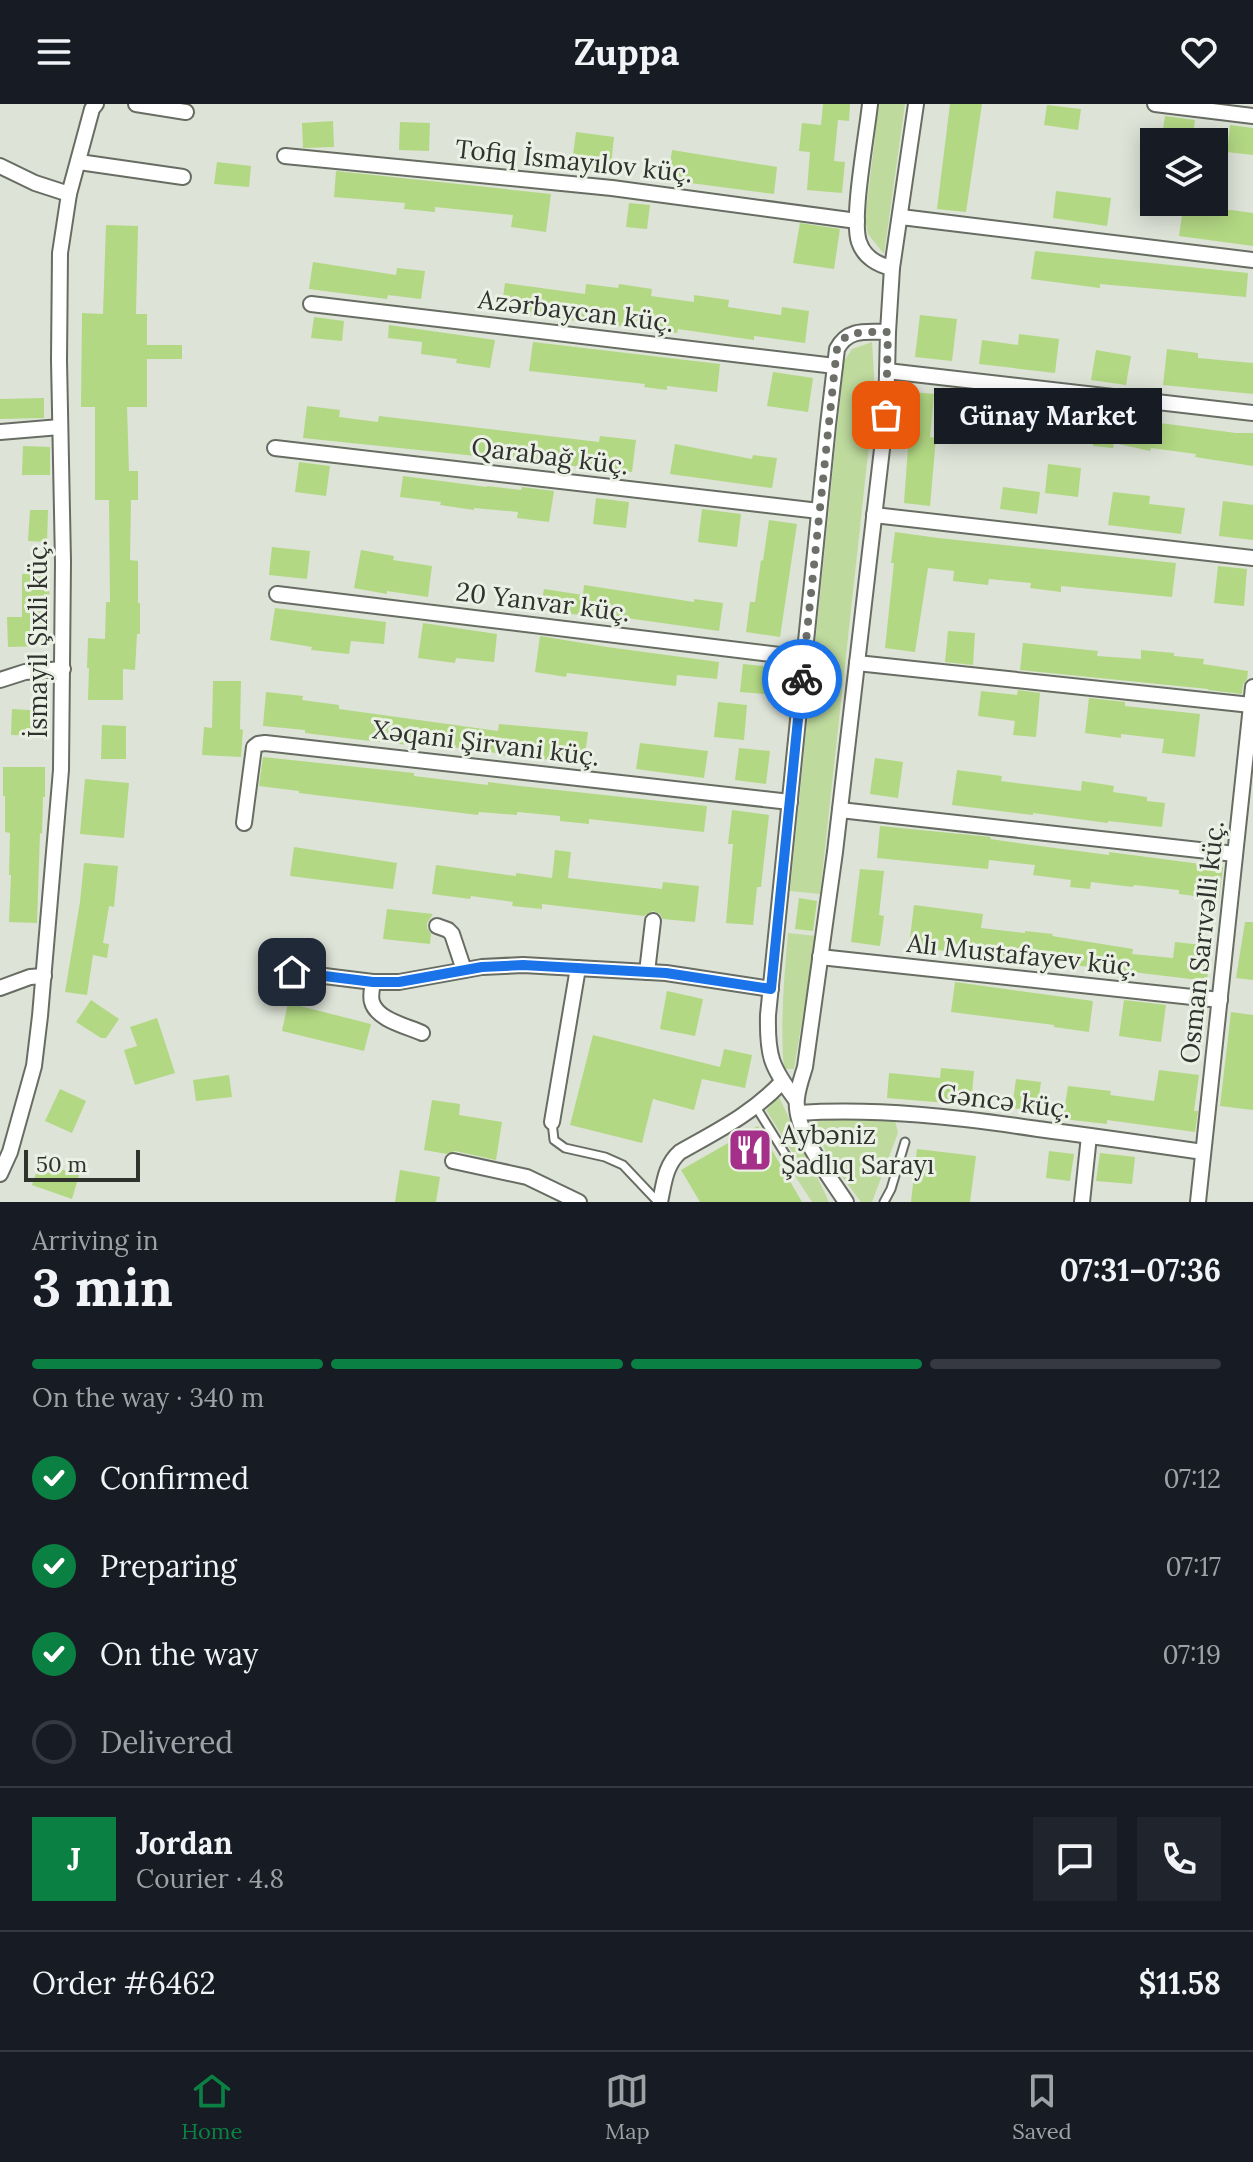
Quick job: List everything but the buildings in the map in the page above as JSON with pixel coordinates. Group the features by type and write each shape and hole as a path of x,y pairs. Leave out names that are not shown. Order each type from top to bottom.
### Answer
{"street":[{"name":"İsmayil Şıxli küç.","path":"0,1174 10,1152 34,1066 44,976 61,770 60,253 69,194 96,104"},
{"path":"136,104 186,112"},
{"path":"870,104 857,233 860,246 879,265 892,268"},
{"path":"797,1107 840,810 886,415 892,268 916,104"},
{"path":"1155,104 1253,116"},
{"name":"Tofiq İsmayılov küç.","path":"285,156 612,188 857,221"},
{"path":"79,162 183,177"},
{"path":"0,166 35,183 69,194"},
{"path":"901,217 1253,260"},
{"name":"Azərbaycan küç.","path":"311,304 835,366"},
{"path":"846,1202 811,1148 797,1107 769,1054 768,1036 837,349 846,336 862,332 888,332"},
{"path":"887,371 1253,413"},
{"path":"0,432 60,427"},
{"name":"Qarabağ küç.","path":"275,448 819,511"},
{"path":"874,515 1253,558"},
{"name":"20 Yanvar küç.","path":"277,594 804,658"},
{"path":"857,663 1251,705"},
{"path":"0,680 25,672 63,669"},
{"name":"Osman Sarıvəlli küç.","path":"1198,1202 1253,687"},
{"name":"Xəqani Şirvani küç.","path":"244,823 254,747 265,743 790,802"},
{"path":"840,810 1235,854"},
{"path":"647,972 653,921"},
{"path":"437,926 452,934 464,970"},
{"name":"Alı Mustafayev küç.","path":"820,957 1220,1000"},
{"path":"292,972 373,982 410,981 502,965 695,976 771,989"},
{"path":"552,1122 578,968"},
{"path":"0,988 30,977 44,976"},
{"path":"373,982 371,1000 375,1009 384,1017 422,1033"},
{"path":"659,1202 672,1159 756,1107 782,1082"},
{"name":"Gəncə küç.","path":"797,1107 917,1114 1203,1152"},
{"path":"1082,1202 1089,1136"},
{"path":"453,1161 527,1177 579,1202"}],"lane":[{"path":"756,1107 787,1157"},
{"path":"552,1122 554,1140 565,1148 605,1157 623,1165 659,1202"},
{"path":"884,1202 905,1142"}],"green space":[{"path":"879,104 905,104 884,254 868,234 865,220"},
{"path":"872,342 875,390 820,894 790,891 844,361 852,349"},
{"path":"788,933 816,936 794,1069 784,1069 783,1052"},
{"path":"779,1097 829,1202 812,1202 788,1165 797,1160 766,1110"},
{"path":"852,1117 895,1120 898,1133 872,1202 861,1202 829,1159 813,1122"}],"way so far":[{"path":"802,679 837,349 846,336 862,332 888,332 886,415"}],"place":[{"name":"Günay Market","path":"886,415"},
{"name":"Aybəniz Şadlıq Sarayı","path":"750,1150"}],"route":[{"path":"292,972 373,982 399,982 482,967 523,965 666,973 771,989 802,679"}]}
